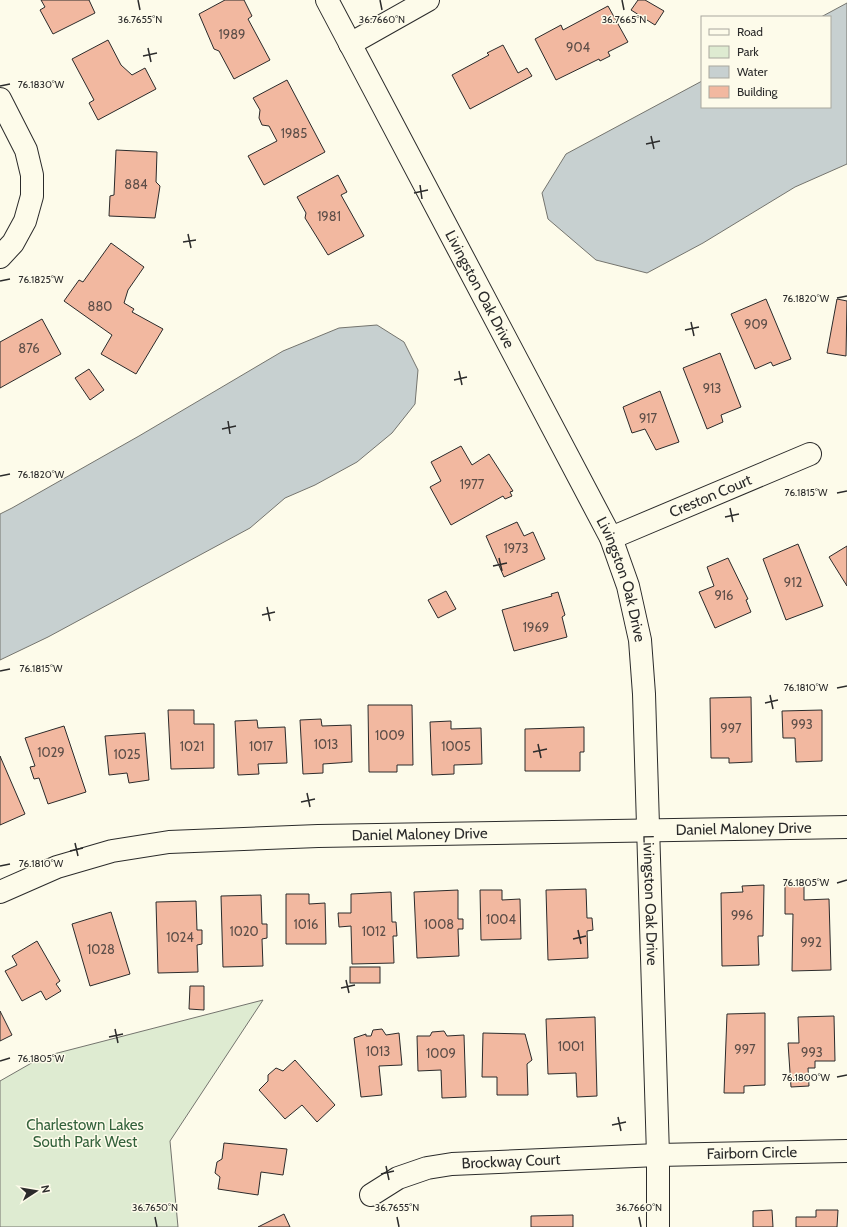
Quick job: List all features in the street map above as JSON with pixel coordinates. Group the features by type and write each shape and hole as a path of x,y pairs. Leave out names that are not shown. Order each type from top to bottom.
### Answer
{"street":[{"name":"Livingston Oak Drive","path":"327,0 611,538 628,586 640,640 644,694 658,1155 658,1227"},
{"path":"350,44 428,0"},
{"path":"0,99 26,150 32,175 32,196 25,221 13,243 0,257"},
{"name":"Creston Court","path":"611,538 810,454"},
{"name":"Daniel Maloney Drive","path":"0,892 57,867 112,851 169,842 326,836 847,827"},
{"name":"Fairborn Circle","path":"658,1155 847,1151"},
{"name":"Brockway Court","path":"371,1195 398,1178 427,1168 452,1164 658,1155"}],"green space":[{"name":"Charlestown Lakes South Park West","path":"263,1000 170,1141 178,1227 0,1227 0,1081 42,1057"}],"water":[{"path":"847,3 847,164 795,187 703,243 647,273 596,260 548,219 542,193 566,154 701,82 701,108 831,108 831,16 823,16"},
{"path":"377,325 404,342 418,370 415,404 392,433 357,462 315,485 285,498 250,528 48,637 0,660 0,514 139,436 283,351 339,328"}],"building":[{"path":"41,0 89,0 95,13 53,34 40,10 45,7"},
{"path":"225,0 244,0 252,16 248,19 270,60 234,79 219,51 214,49 199,14"},
{"path":"638,0 645,0 664,11 655,25 631,10"},
{"path":"608,6 628,42 608,52 610,56 600,61 599,59 556,80 535,39 561,25 563,30"},
{"path":"108,40 121,65 132,75 145,68 156,89 98,120 89,103 94,100 72,59"},
{"path":"503,45 518,73 527,68 532,76 470,109 452,75 489,55 487,53"},
{"path":"287,80 325,152 264,185 248,156 277,141 269,126 262,125 259,118 260,110 253,98"},
{"path":"116,150 157,152 156,182 160,186 155,218 109,216 110,196 114,195"},
{"path":"338,175 347,192 341,195 364,236 328,255 305,218 306,213 297,197"},
{"path":"111,243 144,267 128,290 124,303 134,309 132,312 163,329 136,374 101,354 112,335 64,301 79,280 83,282"},
{"path":"766,299 791,359 773,366 771,362 755,369 731,314"},
{"path":"837,299 847,301 846,356 827,353"},
{"path":"42,319 61,354 0,388 0,342"},
{"path":"720,353 741,407 721,415 723,422 707,429 683,368"},
{"path":"89,369 104,390 90,400 75,378"},
{"path":"660,391 679,442 656,450 645,429 632,433 623,407"},
{"path":"461,446 472,465 489,454 513,491 510,492 512,496 505,499 503,496 451,525 430,487 441,481 431,462"},
{"path":"517,522 524,536 533,532 545,559 504,577 486,536"},
{"path":"798,544 823,606 786,620 763,559"},
{"path":"847,546 847,586 829,557"},
{"path":"728,558 748,599 746,600 751,612 715,628 699,592 714,586 707,567"},
{"path":"446,591 456,609 438,618 428,600"},
{"path":"558,592 565,615 562,617 567,637 514,651 502,610 552,596 551,594"},
{"path":"751,697 752,762 729,763 729,758 711,758 710,698"},
{"path":"368,705 412,705 413,765 397,765 397,772 369,772"},
{"path":"168,710 194,710 194,724 214,724 214,768 171,769"},
{"path":"822,710 822,761 796,762 795,738 783,738 782,711"},
{"path":"321,719 322,726 351,725 352,762 323,764 323,773 303,774 300,720"},
{"path":"257,720 258,728 285,727 287,763 258,764 259,774 238,775 235,721"},
{"path":"451,721 451,729 481,728 482,764 454,765 454,774 432,775 430,722"},
{"path":"64,726 86,792 48,804 39,778 34,779 30,767 35,766 25,738"},
{"path":"584,727 584,752 580,752 580,771 525,771 525,729"},
{"path":"145,733 149,780 129,783 127,773 109,775 105,736"},
{"path":"0,756 25,814 0,825"},
{"path":"764,885 763,936 758,936 759,965 722,966 721,893 743,892 742,886"},
{"path":"785,885 804,885 804,900 829,899 831,970 792,971 793,914 785,914"},
{"path":"586,889 587,918 592,918 593,930 587,931 588,958 548,960 546,890"},
{"path":"458,890 458,919 463,919 463,929 458,929 459,956 417,958 414,892"},
{"path":"480,890 502,890 502,900 520,899 521,939 481,940"},
{"path":"391,892 392,922 396,922 397,936 393,936 394,963 352,964 351,926 339,927 338,913 351,913 351,894"},
{"path":"286,894 309,894 309,904 325,903 326,944 286,944"},
{"path":"261,895 262,924 267,924 267,938 262,939 263,966 223,967 221,896"},
{"path":"196,901 197,930 202,930 202,944 197,945 198,972 158,973 156,902"},
{"path":"111,912 130,974 90,986 72,924"},
{"path":"37,941 60,981 56,984 61,991 46,1000 41,991 22,1001 5,971 17,965 12,956"},
{"path":"350,967 380,967 380,983 350,983"},
{"path":"190,986 204,986 204,1010 189,1009"},
{"path":"0,1011 12,1035 0,1041"},
{"path":"765,1013 765,1085 744,1086 744,1093 724,1093 727,1014"},
{"path":"834,1016 835,1061 815,1061 815,1068 808,1068 809,1086 791,1087 788,1043 799,1043 798,1017"},
{"path":"595,1017 597,1096 577,1097 576,1073 548,1074 546,1019"},
{"path":"382,1029 386,1035 399,1033 402,1065 379,1066 382,1095 361,1097 354,1038 366,1034 366,1036 371,1036 373,1030"},
{"path":"444,1031 447,1036 464,1035 466,1097 442,1098 441,1070 418,1071 417,1036 430,1036 432,1032"},
{"path":"483,1033 525,1034 532,1060 527,1064 528,1095 497,1095 497,1077 482,1077"},
{"path":"295,1060 335,1105 317,1122 302,1105 285,1119 259,1090 268,1081 268,1075 276,1068 283,1071"},
{"path":"224,1143 287,1149 283,1175 261,1172 258,1195 218,1189 220,1177 215,1173 217,1162 222,1159"},
{"path":"772,1210 773,1227 753,1227 753,1211"},
{"path":"816,1210 838,1210 837,1227 796,1227 796,1217 816,1217"},
{"path":"284,1214 290,1227 258,1227"},
{"path":"573,1215 573,1227 531,1227 531,1216"}]}
